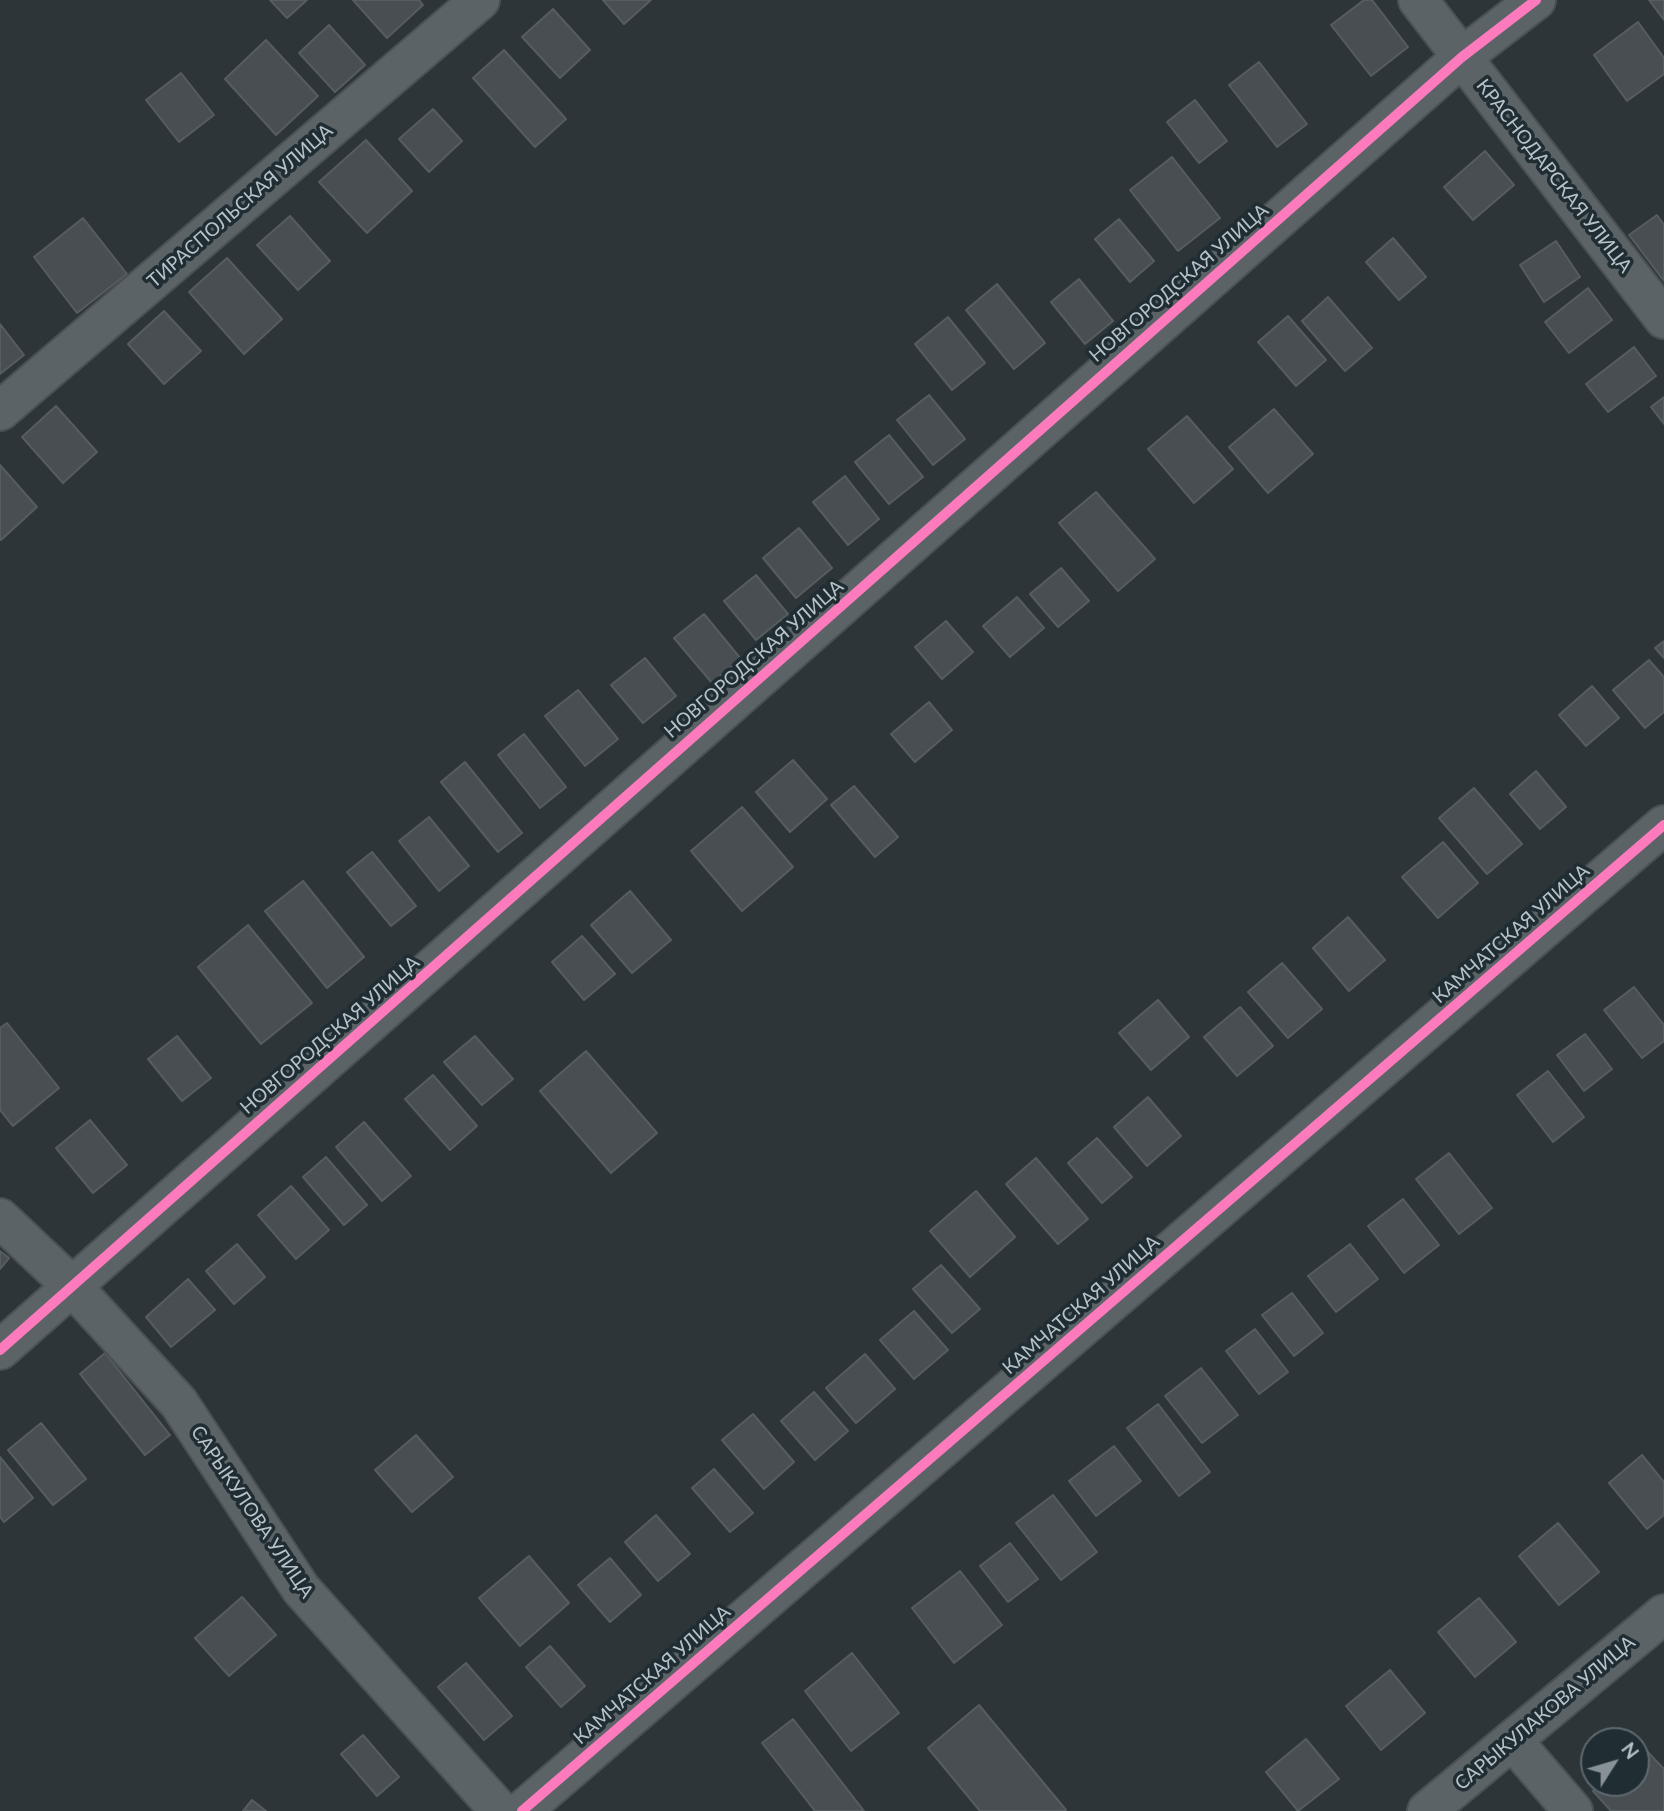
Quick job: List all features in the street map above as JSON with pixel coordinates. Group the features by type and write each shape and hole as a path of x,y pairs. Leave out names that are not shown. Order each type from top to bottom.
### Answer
{"street":[{"name":"ТИРАСПОЛЬСКАЯ УЛИЦА","path":"0,411 480,0"},
{"name":"КРАСНОДАРСКАЯ УЛИЦА","path":"1418,0 1664,319"},
{"name":"НОВГОРОДСКАЯ УЛИЦА","path":"0,1350 1462,57 1536,0"},
{"name":"КАМЧАТСКАЯ УЛИЦА","path":"522,1811 1664,825"},
{"name":"САРЫКУЛОВА УЛИЦА","path":"0,1218 72,1286 179,1403 301,1589 500,1811"},
{"name":"САРЫКУЛАКОВА УЛИЦА","path":"1427,1811 1664,1614"},
{"path":"1512,1740 1573,1811"}],"building":[{"path":"270,0 307,0 287,18"},
{"path":"353,0 419,0 423,5 387,38"},
{"path":"603,0 651,0 624,24"},
{"path":"1364,0 1372,0 1408,47 1371,76 1331,25"},
{"path":"1649,0 1664,0 1664,20"},
{"path":"553,9 590,50 560,78 522,37"},
{"path":"1638,22 1664,58 1664,74 1627,101 1594,55"},
{"path":"329,25 365,65 335,92 299,53"},
{"path":"266,40 318,96 276,135 225,79"},
{"path":"504,50 566,119 535,147 473,78"},
{"path":"1259,62 1307,124 1277,147 1229,85"},
{"path":"181,73 214,115 179,142 146,100"},
{"path":"1195,100 1227,141 1199,163 1167,122"},
{"path":"433,109 462,141 429,172 399,139"},
{"path":"366,140 412,191 367,233 319,182"},
{"path":"1485,151 1514,185 1473,220 1444,187"},
{"path":"1172,157 1220,218 1178,251 1130,190"},
{"path":"1657,215 1664,225 1664,281 1629,235"},
{"path":"290,216 330,261 298,290 257,245"},
{"path":"83,218 127,274 77,313 34,257"},
{"path":"1119,219 1154,261 1130,282 1095,239"},
{"path":"1393,238 1426,277 1399,300 1366,262"},
{"path":"1556,241 1580,277 1544,302 1520,265"},
{"path":"227,258 282,319 244,354 189,292"},
{"path":"1079,279 1113,321 1085,344 1051,302"},
{"path":"997,284 1045,343 1014,369 966,310"},
{"path":"1588,288 1612,320 1569,353 1545,322"},
{"path":"1328,297 1372,348 1345,371 1302,321"},
{"path":"164,311 201,351 164,384 128,344"},
{"path":"1288,316 1326,360 1296,386 1258,342"},
{"path":"948,317 985,363 952,390 915,344"},
{"path":"0,324 24,355 0,374"},
{"path":"1634,347 1656,376 1608,412 1586,384"},
{"path":"929,395 965,439 933,465 897,420"},
{"path":"1664,397 1664,424 1651,407"},
{"path":"56,406 97,452 63,483 22,437"},
{"path":"1274,409 1313,454 1268,493 1229,447"},
{"path":"1187,416 1233,469 1194,503 1148,449"},
{"path":"889,435 923,477 889,504 855,462"},
{"path":"0,465 37,507 1,540 0,539"},
{"path":"845,476 879,519 848,545 813,502"},
{"path":"1096,492 1155,559 1118,591 1059,523"},
{"path":"799,528 832,568 796,598 763,558"},
{"path":"1061,568 1089,601 1058,627 1030,594"},
{"path":"756,575 788,614 756,640 724,601"},
{"path":"1017,597 1044,628 1010,657 983,626"},
{"path":"704,614 741,659 712,683 674,638"},
{"path":"946,621 973,652 942,679 915,647"},
{"path":"1664,641 1664,658 1655,648"},
{"path":"645,658 676,696 643,723 611,685"},
{"path":"1649,660 1664,677 1664,712 1645,728 1613,690"},
{"path":"1592,686 1619,718 1586,746 1559,715"},
{"path":"578,690 618,739 585,766 545,716"},
{"path":"929,702 952,730 915,762 891,734"},
{"path":"524,734 566,787 540,808 498,755"},
{"path":"793,760 827,799 790,832 756,792"},
{"path":"465,762 522,833 498,852 441,782"},
{"path":"1536,771 1566,807 1540,829 1510,794"},
{"path":"854,786 898,837 875,857 831,805"},
{"path":"1474,788 1522,844 1487,874 1439,818"},
{"path":"742,807 793,867 742,911 691,851"},
{"path":"429,817 469,866 439,891 399,841"},
{"path":"1443,842 1478,883 1438,918 1402,877"},
{"path":"372,852 416,906 391,926 347,872"},
{"path":"303,881 364,957 327,988 265,911"},
{"path":"630,891 671,940 632,973 591,925"},
{"path":"1348,917 1385,960 1349,991 1313,948"},
{"path":"248,925 312,1003 261,1044 198,967"},
{"path":"582,936 615,974 584,1000 552,962"},
{"path":"1282,963 1322,1009 1288,1038 1248,992"},
{"path":"1634,987 1664,1025 1664,1041 1642,1058 1604,1010"},
{"path":"1158,1000 1189,1037 1151,1070 1119,1033"},
{"path":"1240,1007 1273,1046 1237,1076 1204,1037"},
{"path":"7,1023 59,1088 13,1126 0,1110 0,1028"},
{"path":"1585,1034 1612,1069 1584,1091 1557,1055"},
{"path":"177,1036 211,1078 182,1101 148,1059"},
{"path":"475,1036 513,1079 482,1105 444,1062"},
{"path":"586,1051 657,1133 611,1173 540,1091"},
{"path":"1548,1071 1584,1117 1553,1142 1517,1095"},
{"path":"433,1075 477,1126 450,1150 405,1099"},
{"path":"1148,1097 1181,1136 1147,1166 1114,1127"},
{"path":"90,1120 127,1165 93,1193 56,1148"},
{"path":"364,1122 411,1176 382,1201 336,1147"},
{"path":"1097,1138 1132,1177 1102,1203 1068,1163"},
{"path":"1449,1153 1492,1208 1459,1234 1416,1179"},
{"path":"326,1157 367,1205 344,1225 303,1177"},
{"path":"1036,1158 1088,1219 1058,1244 1006,1184"},
{"path":"291,1186 329,1230 296,1259 258,1215"},
{"path":"976,1191 1015,1237 970,1277 930,1231"},
{"path":"1403,1199 1439,1245 1404,1273 1368,1226"},
{"path":"237,1244 265,1277 234,1304 206,1271"},
{"path":"1350,1244 1378,1279 1336,1312 1308,1276"},
{"path":"0,1251 9,1258 0,1269"},
{"path":"941,1265 980,1309 952,1333 913,1289"},
{"path":"188,1279 215,1310 171,1347 146,1317"},
{"path":"1292,1293 1323,1333 1294,1356 1262,1315"},
{"path":"914,1311 948,1350 914,1379 880,1340"},
{"path":"1255,1329 1288,1372 1259,1394 1226,1351"},
{"path":"105,1353 170,1435 145,1455 80,1374"},
{"path":"865,1354 895,1389 856,1423 826,1388"},
{"path":"1201,1368 1238,1415 1202,1443 1165,1396"},
{"path":"814,1392 848,1431 815,1460 781,1421"},
{"path":"1158,1404 1210,1472 1179,1496 1127,1428"},
{"path":"753,1414 794,1462 764,1489 722,1440"},
{"path":"41,1423 86,1479 53,1505 8,1450"},
{"path":"416,1435 453,1477 412,1512 375,1470"},
{"path":"1114,1446 1141,1481 1096,1516 1069,1481"},
{"path":"1642,1455 1664,1482 1664,1515 1647,1529 1609,1483"},
{"path":"0,1457 33,1498 4,1522 0,1517"},
{"path":"714,1469 753,1513 730,1532 692,1488"},
{"path":"1053,1495 1097,1552 1061,1580 1016,1523"},
{"path":"656,1515 690,1554 658,1581 625,1542"},
{"path":"1558,1523 1599,1572 1559,1605 1519,1556"},
{"path":"1010,1543 1038,1579 1008,1602 980,1566"},
{"path":"529,1556 569,1603 520,1646 479,1598"},
{"path":"610,1558 641,1595 610,1622 578,1585"},
{"path":"960,1571 1002,1625 954,1663 912,1608"},
{"path":"242,1597 276,1635 229,1676 195,1638"},
{"path":"1479,1598 1516,1642 1475,1677 1438,1632"},
{"path":"550,1646 585,1686 561,1707 526,1667"},
{"path":"852,1653 899,1713 851,1751 805,1691"},
{"path":"466,1663 512,1716 484,1740 438,1687"},
{"path":"1390,1670 1425,1713 1381,1750 1346,1706"},
{"path":"979,1705 1065,1811 980,1811 928,1748"},
{"path":"793,1719 864,1811 815,1811 762,1743"},
{"path":"363,1735 399,1777 377,1796 341,1754"},
{"path":"1306,1739 1339,1779 1298,1811 1266,1772"},
{"path":"1650,1754 1664,1769 1664,1811 1611,1811 1598,1797 1650,1797"},
{"path":"252,1800 266,1811 243,1811"}],"cycle path":[{"path":"0,1350 1462,57 1536,0"},
{"path":"522,1811 1664,825"}]}
